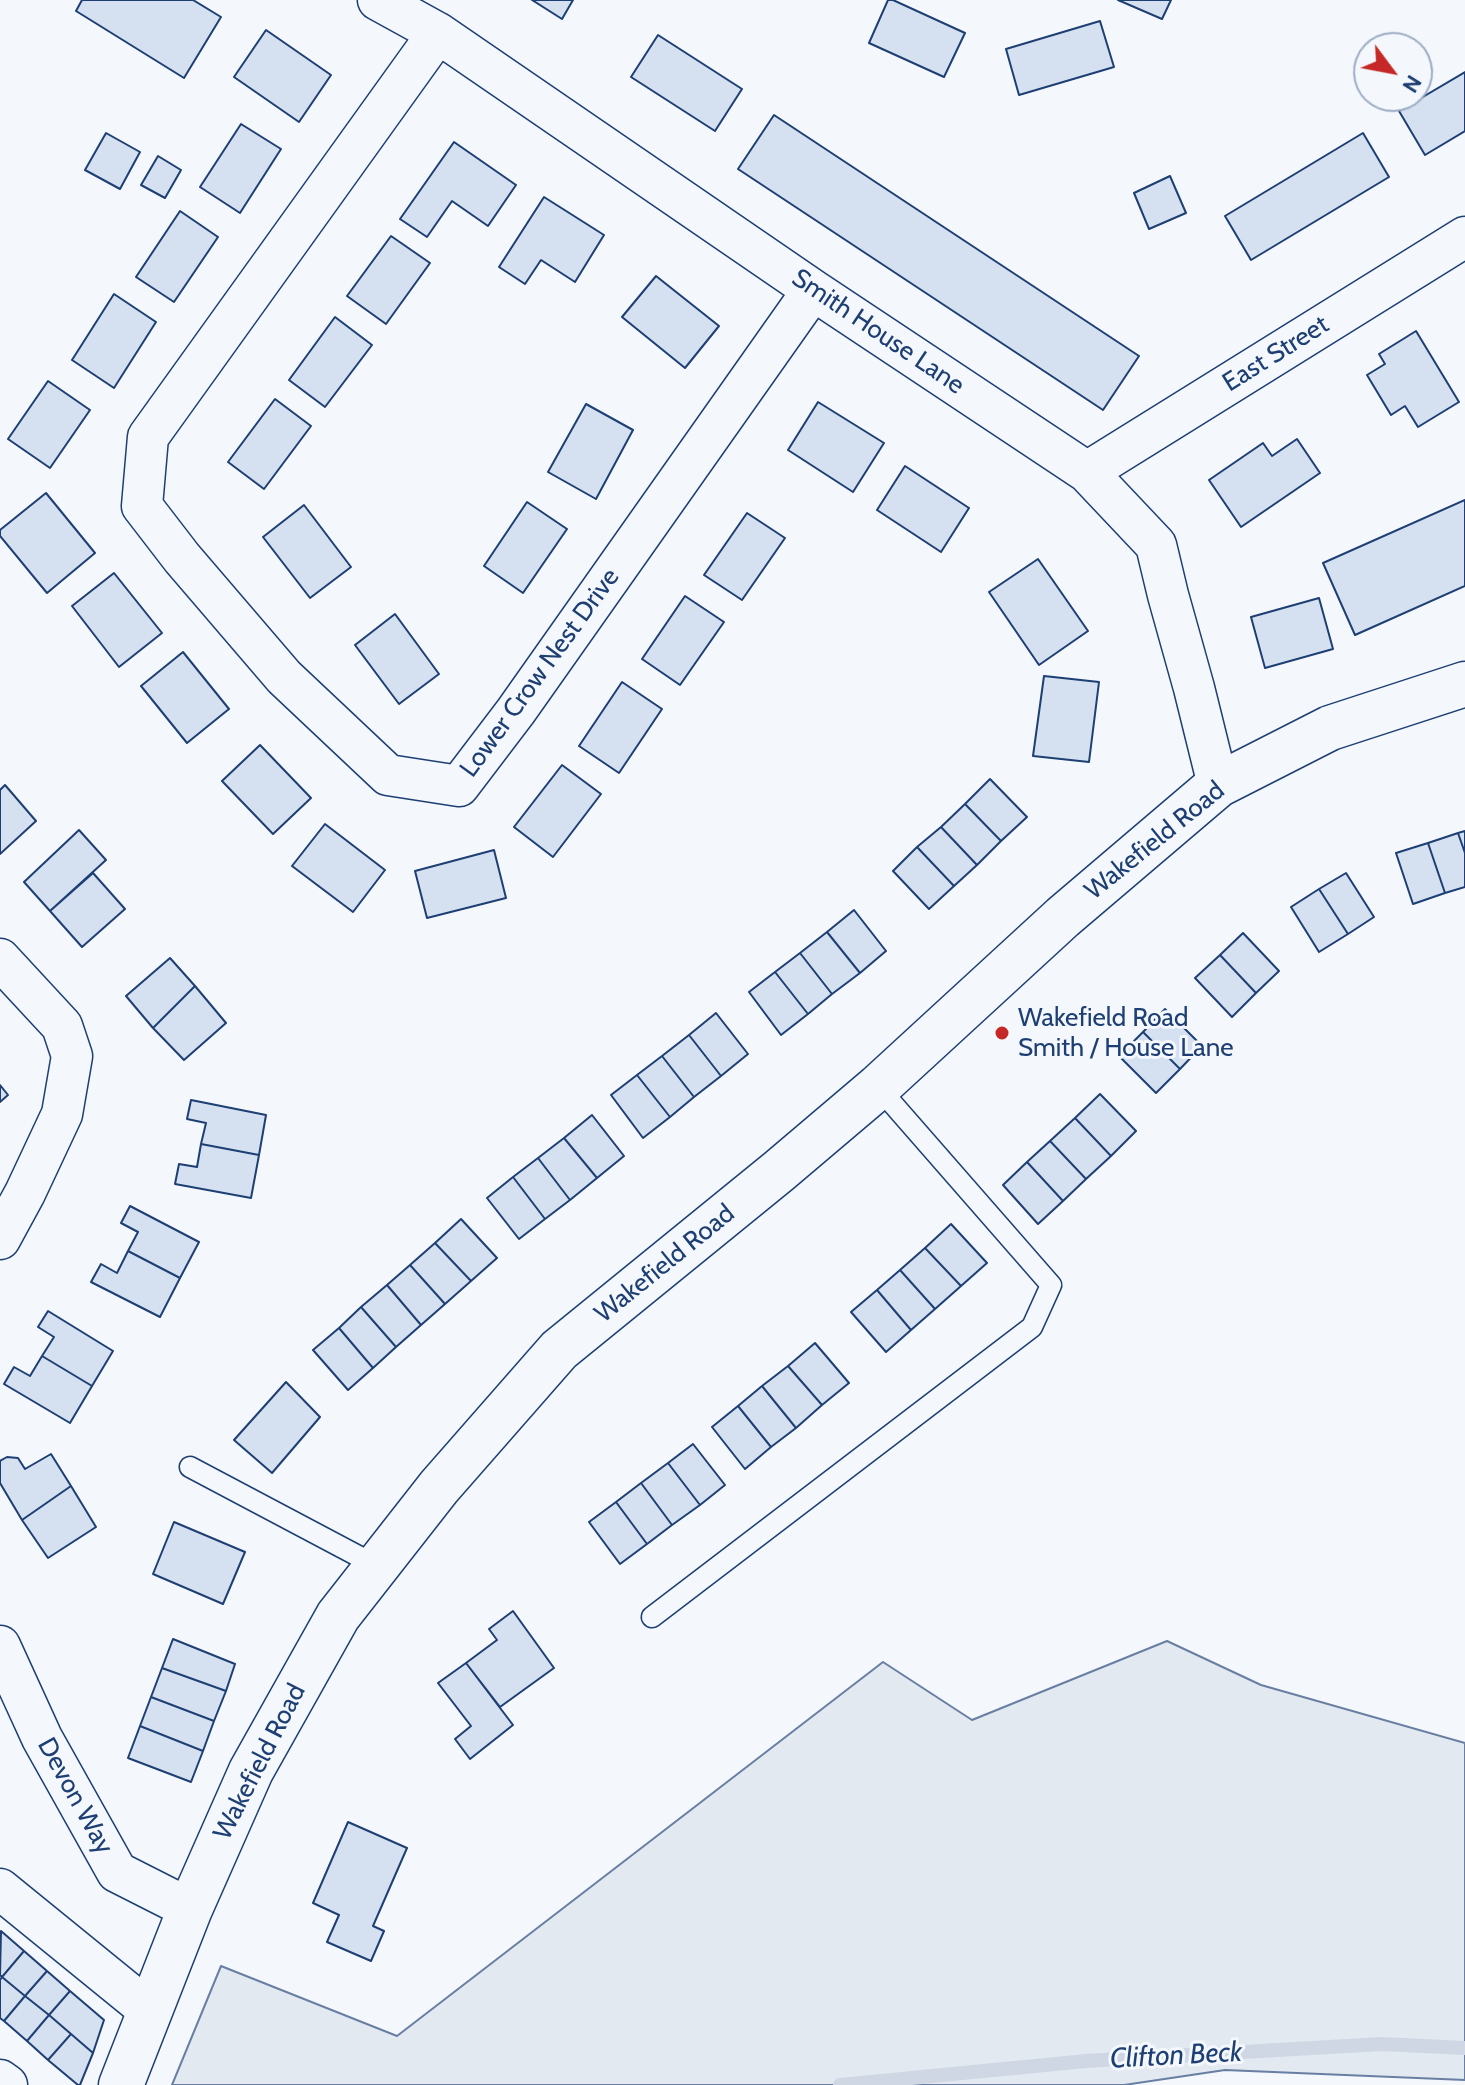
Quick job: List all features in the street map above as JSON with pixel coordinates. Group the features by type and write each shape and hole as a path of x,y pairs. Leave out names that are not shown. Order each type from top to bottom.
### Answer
{"main road":[{"name":"Wakefield Road","path":"121,2085 190,1909 251,1771 338,1616 439,1487 559,1350 878,1087 1063,917 1218,785 1330,728 1465,684"}],"street":[{"name":"Smith House Lane","path":"378,0 438,33 813,290 1087,472 1156,545 1218,785"},
{"name":"Lower Crow Nest Drive","path":"438,33 148,437 142,506 182,558 284,677 388,775 459,786 516,711 813,290"},
{"name":"East Street","path":"1087,472 1465,237"},
{"path":"0,959 62,1026 72,1056 62,1114 0,1239"},
{"name":"Devon Way","path":"0,1646 42,1738 117,1872 190,1909"},
{"path":"0,1889 150,2011"},
{"path":"0,2080 7,2085"}],"lane":[{"path":"652,1617 1032,1327 1051,1285 878,1087"},
{"path":"190,1467 377,1566"}],"shaded area":[{"path":"1167,1641 1261,1685 1465,1743 1465,2080 1225,2070 1124,2085 172,2085 221,1966 397,2036 883,1662 972,1720"}],"building":[{"path":"82,0 193,0 221,17 184,78 76,11"},
{"path":"532,0 573,0 562,19"},
{"path":"888,0 965,33 944,77 869,43"},
{"path":"1118,0 1171,0 1162,19"},
{"path":"1100,21 1114,67 1019,95 1006,49"},
{"path":"266,30 331,75 299,122 234,77"},
{"path":"658,35 742,89 715,131 631,77"},
{"path":"1465,72 1465,131 1425,155 1400,112 1433,112 1433,91"},
{"path":"774,115 1139,356 1103,410 738,169"},
{"path":"241,124 281,149 240,213 200,187"},
{"path":"106,133 140,152 120,189 85,170"},
{"path":"1363,133 1389,177 1251,260 1225,216"},
{"path":"454,142 516,185 488,226 452,201 427,237 400,219"},
{"path":"158,156 181,170 165,198 141,185"},
{"path":"1170,176 1186,213 1149,229 1134,193"},
{"path":"544,197 604,235 575,282 541,260 525,284 499,267"},
{"path":"180,211 218,237 174,302 136,277"},
{"path":"391,236 430,263 386,324 347,296"},
{"path":"656,276 719,326 685,368 622,317"},
{"path":"114,294 156,322 114,388 72,360"},
{"path":"335,317 372,345 325,407 289,380"},
{"path":"1416,331 1459,402 1418,427 1405,406 1391,415 1367,375 1385,364 1379,354"},
{"path":"48,381 90,410 50,468 8,439"},
{"path":"275,399 311,426 264,489 228,462"},
{"path":"818,402 884,443 853,492 788,450"},
{"path":"586,404 633,430 596,499 548,472"},
{"path":"1297,439 1320,473 1241,527 1209,480 1263,443 1272,456"},
{"path":"905,466 969,508 941,552 877,510"},
{"path":"46,493 95,553 47,593 0,536 0,530"},
{"path":"1465,500 1465,586 1355,635 1323,563"},
{"path":"527,502 567,529 523,593 484,566"},
{"path":"304,505 351,567 310,598 263,537"},
{"path":"747,513 785,538 742,600 704,575"},
{"path":"1038,559 1088,631 1039,665 989,592"},
{"path":"114,573 162,633 119,667 72,606"},
{"path":"685,596 724,622 680,685 642,659"},
{"path":"1319,598 1333,649 1265,668 1251,617"},
{"path":"395,614 439,674 399,704 355,645"},
{"path":"183,652 229,709 187,743 141,686"},
{"path":"1044,676 1099,682 1089,762 1033,756"},
{"path":"622,682 662,709 619,773 579,746"},
{"path":"260,745 311,798 273,834 222,781"},
{"path":"562,765 601,794 553,857 514,827"},
{"path":"990,779 1027,817 1001,841 965,804"},
{"path":"5,785 36,821 0,854 0,790"},
{"path":"965,804 1001,841 977,865 941,827"},
{"path":"325,824 385,870 353,912 292,866"},
{"path":"941,827 977,865 954,886 917,847"},
{"path":"79,830 106,860 50,911 24,882"},
{"path":"1465,831 1465,853 1458,833"},
{"path":"1458,833 1465,853 1465,887 1445,893 1428,843"},
{"path":"1428,843 1445,893 1413,904 1396,853"},
{"path":"917,847 954,886 929,909 893,871"},
{"path":"494,850 506,898 427,918 415,871"},
{"path":"93,873 125,909 82,947 50,911"},
{"path":"1346,873 1374,917 1348,934 1319,889"},
{"path":"1319,889 1348,934 1319,952 1291,907"},
{"path":"854,910 886,951 860,973 827,932"},
{"path":"827,932 860,973 832,994 800,953"},
{"path":"1243,933 1279,971 1256,993 1220,955"},
{"path":"800,953 832,994 808,1014 775,972"},
{"path":"1220,955 1256,993 1232,1017 1195,978"},
{"path":"170,958 195,986 153,1028 126,996"},
{"path":"775,972 808,1014 781,1035 749,992"},
{"path":"195,986 226,1023 184,1060 153,1028"},
{"path":"1165,1009 1202,1046 1180,1069 1143,1032"},
{"path":"716,1013 748,1054 721,1076 689,1035"},
{"path":"1143,1032 1180,1069 1156,1093 1119,1056"},
{"path":"689,1035 721,1076 694,1097 662,1056"},
{"path":"662,1056 694,1097 670,1117 637,1075"},
{"path":"637,1075 670,1117 643,1138 611,1095"},
{"path":"0,1085 8,1095 0,1102"},
{"path":"1100,1094 1136,1131 1111,1156 1075,1118"},
{"path":"191,1100 266,1115 259,1155 201,1144 206,1123 187,1119"},
{"path":"592,1115 624,1156 597,1178 564,1138"},
{"path":"1075,1118 1111,1156 1086,1179 1050,1141"},
{"path":"564,1138 597,1178 570,1200 538,1158"},
{"path":"1050,1141 1086,1179 1063,1201 1027,1162"},
{"path":"201,1144 259,1155 251,1198 175,1184 179,1164 197,1167"},
{"path":"538,1158 570,1200 545,1219 513,1177"},
{"path":"1027,1162 1063,1201 1038,1224 1003,1185"},
{"path":"513,1177 545,1219 519,1239 487,1198"},
{"path":"130,1206 199,1242 180,1278 128,1251 138,1232 121,1223"},
{"path":"461,1219 497,1258 471,1281 435,1243"},
{"path":"951,1224 987,1263 961,1286 925,1248"},
{"path":"435,1243 471,1281 445,1304 410,1265"},
{"path":"925,1248 961,1286 935,1309 900,1270"},
{"path":"128,1251 180,1278 160,1317 91,1282 101,1264 117,1273"},
{"path":"410,1265 445,1304 421,1325 387,1285"},
{"path":"900,1270 935,1309 911,1330 877,1290"},
{"path":"387,1285 421,1325 396,1347 361,1307"},
{"path":"877,1290 911,1330 886,1352 851,1312"},
{"path":"361,1307 396,1347 373,1368 339,1328"},
{"path":"48,1311 113,1351 92,1386 42,1356 54,1337 38,1327"},
{"path":"339,1328 373,1368 348,1390 313,1350"},
{"path":"815,1343 849,1383 822,1405 788,1366"},
{"path":"42,1356 92,1386 70,1423 4,1384 14,1367 30,1376"},
{"path":"788,1366 822,1405 796,1428 762,1386"},
{"path":"286,1382 320,1417 272,1473 234,1440"},
{"path":"762,1386 796,1428 771,1447 738,1406"},
{"path":"738,1406 771,1447 745,1469 712,1427"},
{"path":"693,1444 725,1485 700,1505 668,1463"},
{"path":"51,1454 71,1486 22,1520 0,1483 0,1461 7,1457 18,1458 25,1469"},
{"path":"668,1463 700,1505 672,1525 641,1483"},
{"path":"641,1483 672,1525 647,1544 616,1502"},
{"path":"71,1486 96,1527 48,1558 22,1520"},
{"path":"616,1502 647,1544 620,1564 589,1522"},
{"path":"174,1522 245,1552 223,1604 153,1574"},
{"path":"513,1611 554,1668 500,1707 466,1663 497,1640 489,1629"},
{"path":"173,1639 235,1664 226,1691 162,1668"},
{"path":"466,1663 513,1725 470,1759 455,1739 471,1726 438,1683"},
{"path":"162,1668 226,1691 214,1721 151,1697"},
{"path":"151,1697 214,1721 203,1751 140,1726"},
{"path":"140,1726 203,1751 191,1782 128,1758"},
{"path":"348,1822 407,1848 373,1926 384,1931 371,1961 327,1942 339,1915 313,1903"},
{"path":"1,1931 24,1951 2,1977 0,1975"},
{"path":"24,1951 47,1971 25,1996 2,1977"},
{"path":"47,1971 70,1991 49,2015 25,1996"},
{"path":"2,1977 25,1996 4,2021 0,2018"},
{"path":"70,1991 104,2020 93,2053 49,2015"},
{"path":"25,1996 49,2015 27,2041 4,2021"},
{"path":"49,2015 71,2034 48,2060 27,2041"},
{"path":"71,2034 93,2053 80,2085 48,2060"}],"waterway":[{"name":"Clifton Beck","path":"840,2085 1086,2061 1382,2044 1465,2048"}],"place":[{"name":"Wakefield Road Smith / House Lane","path":"1002,1033"}]}
